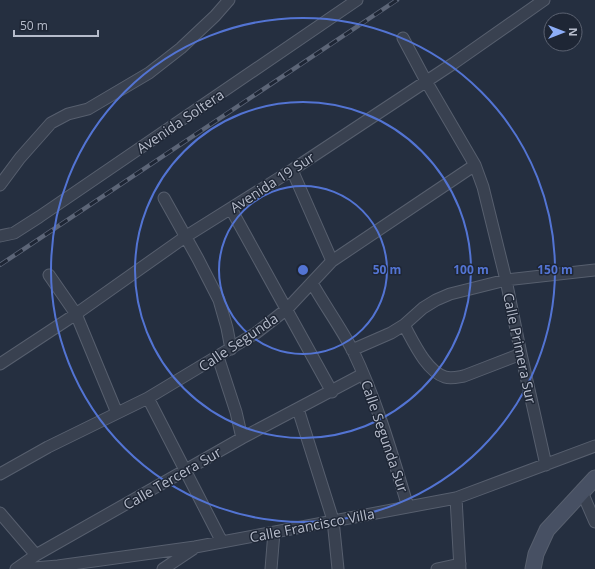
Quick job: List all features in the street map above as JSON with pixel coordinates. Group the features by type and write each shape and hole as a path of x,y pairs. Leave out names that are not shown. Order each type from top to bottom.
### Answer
{"main road":[{"path":"533,569 536,554 547,530 595,478"}],"street":[{"path":"0,185 20,158 51,123 68,114 88,109 149,73 181,48 215,16 229,0"},
{"name":"Avenida Soltera","path":"0,236 14,233 39,217 357,0"},
{"name":"Avenida 19 Sur","path":"0,364 76,314 185,237 292,170 544,0"},
{"name":"Calle Primera Sur","path":"403,38 475,165 483,187 506,280 546,465"},
{"name":"Calle Segunda","path":"0,474 48,448 148,398 232,349 287,309 332,261 475,165"},
{"path":"292,170 332,261"},
{"path":"164,198 219,300 232,349"},
{"path":"231,209 332,392"},
{"path":"352,350 391,334 404,325 423,308 450,294 506,280 595,270"},
{"path":"49,275 76,314 117,413"},
{"name":"Calle Segunda Sur","path":"312,283 352,350 363,374 384,425 408,506"},
{"path":"404,325 426,361 436,371 445,377 454,378 464,376 521,354"},
{"path":"218,357 236,412 242,438"},
{"name":"Calle Tercera Sur","path":"16,569 36,555 242,438 332,392 363,374"},
{"path":"148,398 222,542"},
{"path":"298,409 333,520 338,569"},
{"name":"Calle Francisco Villa","path":"22,569 58,566 195,547 456,498 595,446"},
{"path":"582,492 595,522"},
{"path":"437,569 460,566 456,498"},
{"path":"0,513 36,555"},
{"path":"271,569 274,532"},
{"path":"163,569 195,547"}],"railway":[{"path":"0,265 397,0"}]}
